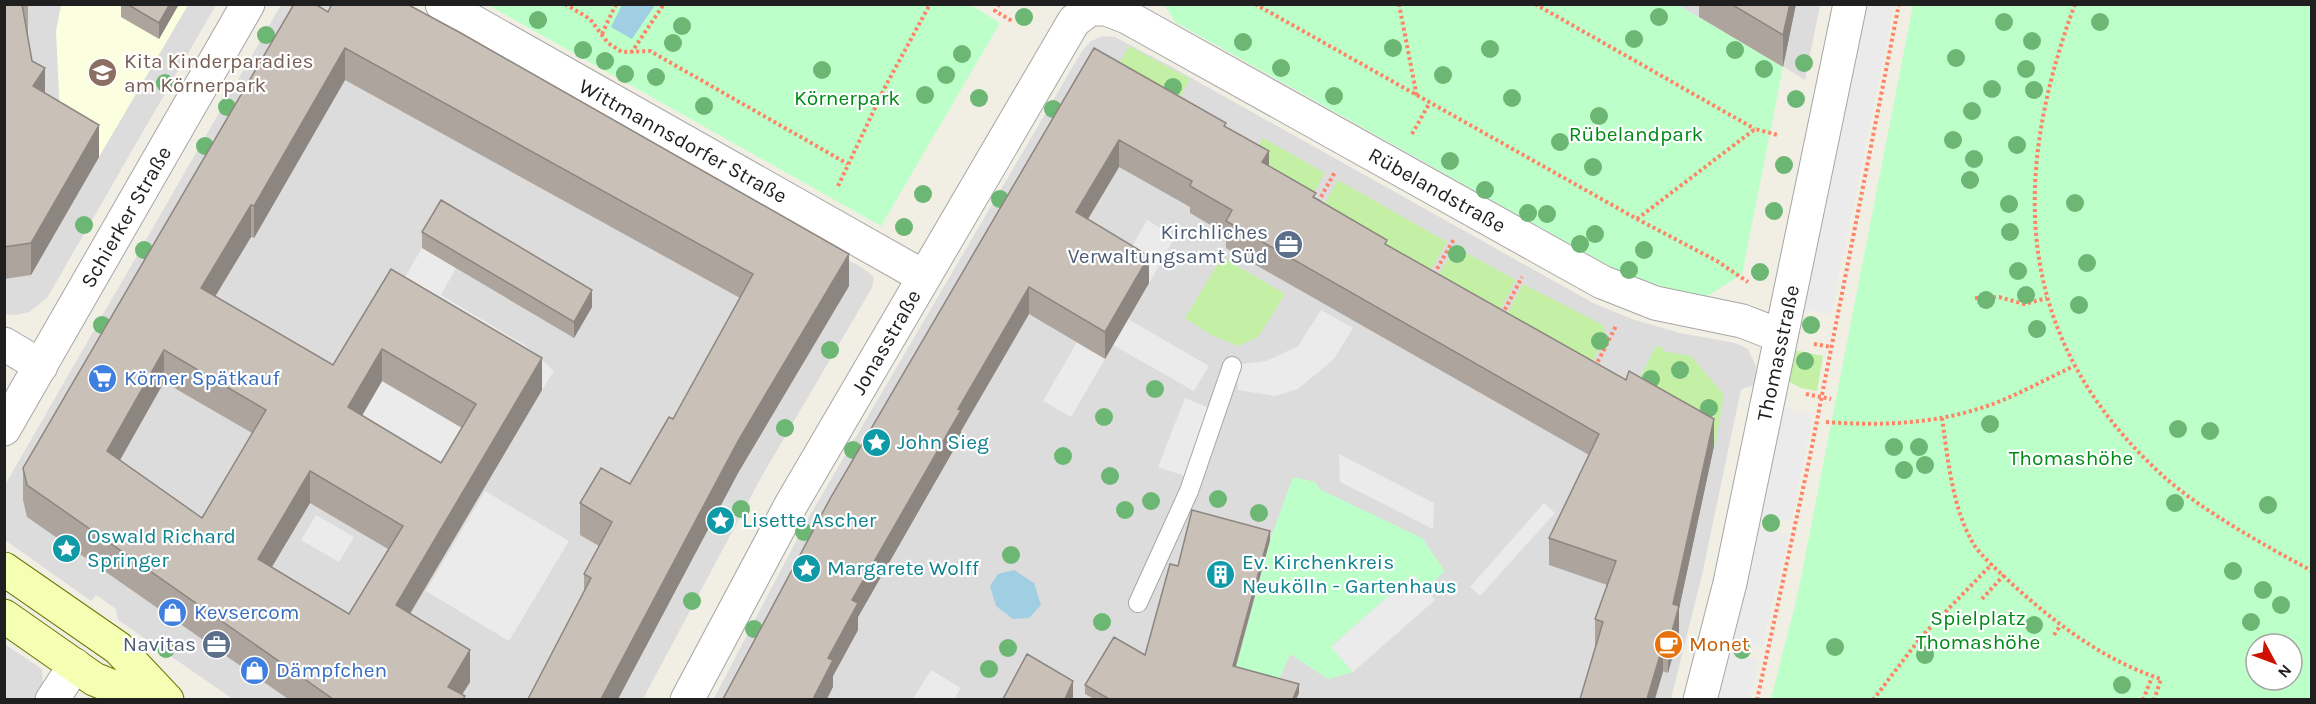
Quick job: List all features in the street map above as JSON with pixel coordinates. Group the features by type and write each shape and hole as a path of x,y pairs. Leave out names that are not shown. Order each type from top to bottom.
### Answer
{"main road":[{"path":"4,569 118,648 167,699"},
{"path":"4,616 94,679 145,699"}],"street":[{"name":"Schierker Straße","path":"4,429 248,4"},
{"name":"Wittmannsdorfer Straße","path":"442,4 924,277"},
{"name":"Thomasstraße","path":"1700,699 1732,572 1850,4"},
{"name":"Rübelandstraße","path":"1108,7 1602,282 1655,303 1742,321 1781,336"},
{"name":"Jonasstraße","path":"687,699 787,511 1074,21 1090,9 1108,7"},
{"path":"4,345 41,366"},
{"path":"52,699 75,665"}],"lane":[{"path":"1138,603 1189,491 1232,366"}],"path":[{"path":"565,4 590,19 608,43 622,52 650,51 848,164"},
{"path":"602,34 616,4"},
{"path":"632,53 664,4"},
{"path":"824,220 848,164 930,4"},
{"path":"999,4 995,10 1014,22"},
{"path":"1255,4 1416,97 1717,261 1748,282"},
{"path":"1399,4 1416,97"},
{"path":"1535,4 1755,129 1778,135"},
{"path":"1757,699 1822,397 1899,4"},
{"path":"2075,4 2049,86 2034,182 2035,232 2047,298 2073,366 2116,428 2164,477 2244,531 2312,571"},
{"path":"1637,219 1755,129"},
{"path":"1315,207 1337,169"},
{"path":"1429,283 1456,236"},
{"path":"1498,322 1524,274"},
{"path":"1975,298 1999,297 2024,304 2047,298"},
{"path":"1592,374 1618,322"},
{"path":"1826,422 1884,424 1942,418 1992,404 2073,366"},
{"path":"1801,393 1831,399"},
{"path":"1942,418 1959,506 1974,544 1992,564 2060,626 2119,662 2161,679 2154,699"},
{"path":"1873,699 1921,637 1992,564"},
{"path":"1982,598 2004,575"},
{"path":"2054,635 2060,626"},
{"path":"2143,699 2152,676"}],"shaded area":[{"path":"5,5 216,5 47,298 29,312 16,315 5,314"},
{"name":"Kita Kinderparadies am Körnerpark","path":"61,5 188,5 99,157 61,135 56,31"},
{"path":"281,5 395,5 861,267 874,277 872,288 763,474 643,699 233,699 118,620 116,609 96,595 91,601 5,540 5,485"},
{"path":"1678,5 1820,5 1805,80 1791,71"},
{"path":"1867,5 1894,5 1831,314 1807,310 1802,314"},
{"path":"1103,36 1115,37 1170,66 1593,303 1632,319 1680,333 1735,343 1748,349 1756,366 1755,385 1741,389 1702,575 1671,699 713,700 806,522 1082,51 1091,41"},
{"path":"1147,220 1175,237 1149,283 1121,266"},
{"path":"422,248 456,268 441,295 526,346 554,371 542,390 391,301"},
{"path":"1321,310 1353,328 1334,359 1298,389 1275,396 1238,390 1237,365 1266,361 1298,346"},
{"path":"1128,319 1209,366 1194,391 1113,345"},
{"path":"1077,342 1105,359 1071,417 1043,401"},
{"path":"382,381 476,436 449,482 355,427"},
{"path":"1185,398 1210,408 1185,476 1158,467"},
{"path":"1783,405 1787,409 1813,414 1791,521 1766,516 1760,519"},
{"path":"1339,454 1434,503 1433,529 1340,482"},
{"path":"485,491 569,541 509,641 426,591"},
{"path":"1544,503 1555,513 1480,596 1470,587"},
{"path":"316,515 354,537 339,562 301,540"},
{"path":"1759,524 1763,529 1789,534 1762,648 1736,642 1732,645"},
{"path":"1413,574 1435,600 1353,672 1331,647"},
{"path":"4,644 42,669 43,684 35,699 5,699"},
{"path":"1731,650 1734,654 1759,660 1749,699 1717,699"},
{"path":"931,670 961,688 954,699 913,699"}],"green space":[{"name":"Körnerpark","path":"969,4 1000,23 881,226 488,5"},
{"name":"Rübelandpark","path":"1165,5 1678,5 1783,67 1742,274 1706,297 1651,284 1609,266 1175,22"},
{"name":"Thomashöhe","path":"1913,5 2311,5 2311,699 1771,699 1798,593"},
{"path":"1129,46 1190,79 1178,101 1118,66"},
{"path":"1263,138 1325,173 1310,200 1244,174"},
{"path":"1338,180 1447,242 1419,290 1313,224"},
{"path":"1455,247 1516,280 1489,330 1427,295"},
{"path":"1222,257 1285,294 1258,337 1238,346 1211,335 1185,318"},
{"path":"1523,284 1603,325 1606,335 1582,382 1496,334"},
{"path":"1656,346 1663,348 1663,351 1691,356 1724,395 1715,446 1629,398"},
{"path":"1794,350 1823,356 1817,391 1801,388 1788,381"},
{"path":"1293,477 1315,482 1321,490 1422,538 1445,571 1426,589 1413,575 1331,646 1353,672 1328,679 1290,654 1276,687 1230,675 1247,626 1270,540"}],"water":[{"path":"622,5 655,5 632,39 611,27"},
{"path":"1014,570 1034,583 1041,605 1029,618 1013,619 996,606 990,586 998,574"}],"building":[{"path":"4,4 22,4 32,61 45,68 33,86 99,125 31,243 4,247"},
{"path":"127,4 170,4 159,23"},
{"path":"294,4 315,4 328,12 332,4 407,4 849,254 738,441 601,699 528,699 591,578 584,574 612,522 580,503 601,468 630,484 669,417 673,419 753,274 345,48 254,206 251,205 201,288 333,365 391,269 542,358 396,605 470,650 448,687 465,696 463,699 333,699 27,485 23,468","holes":["382,349 476,404 441,463 348,407","164,350 266,410 202,518 107,451","310,471 403,526 349,614 258,559"]},
{"path":"1731,4 1790,4 1783,35"},
{"path":"1094,48 1226,123 1224,126 1269,151 1262,162 1316,193 1313,197 1387,240 1385,244 1626,380 1629,371 1714,419 1673,604 1679,606 1668,646 1663,645 1647,699 1580,699 1603,622 1595,619 1616,561 1549,538 1599,434 1226,221 1232,210 1190,186 1192,181 1119,140 1076,212 1149,256 1105,332 1029,287 852,600 858,603 828,658 833,660 814,697 819,699 723,699 831,497"},
{"path":"441,200 592,290 574,322 422,232"},
{"path":"1192,510 1270,531 1233,666 1299,684 1293,699 1109,699 1085,685 1114,637 1145,655 1170,564 1178,566"},
{"path":"1027,654 1073,681 1065,699 1003,699"}],"place":[{"name":"Kita Kinderparadies am Körnerpark","path":"103,73"},
{"name":"Kirchliches Verwaltungsamt Süd","path":"1289,244"},
{"name":"Körner Spätkauf","path":"103,378"},
{"name":"John Sieg","path":"876,442"},
{"name":"Lisette Ascher","path":"721,520"},
{"name":"Oswald Richard Springer","path":"66,548"},
{"name":"Margarete Wolff","path":"806,568"},
{"name":"Ev. Kirchenkreis Neukölln - Gartenhaus","path":"1221,574"},
{"name":"Kevsercom","path":"173,612"},
{"name":"Navitas","path":"217,644"},
{"name":"Monet","path":"1668,644"},
{"name":"Dämpfchen","path":"255,670"}],"park label":[{"name":"Spielplatz Thomashöhe","path":"1978,630"}]}
